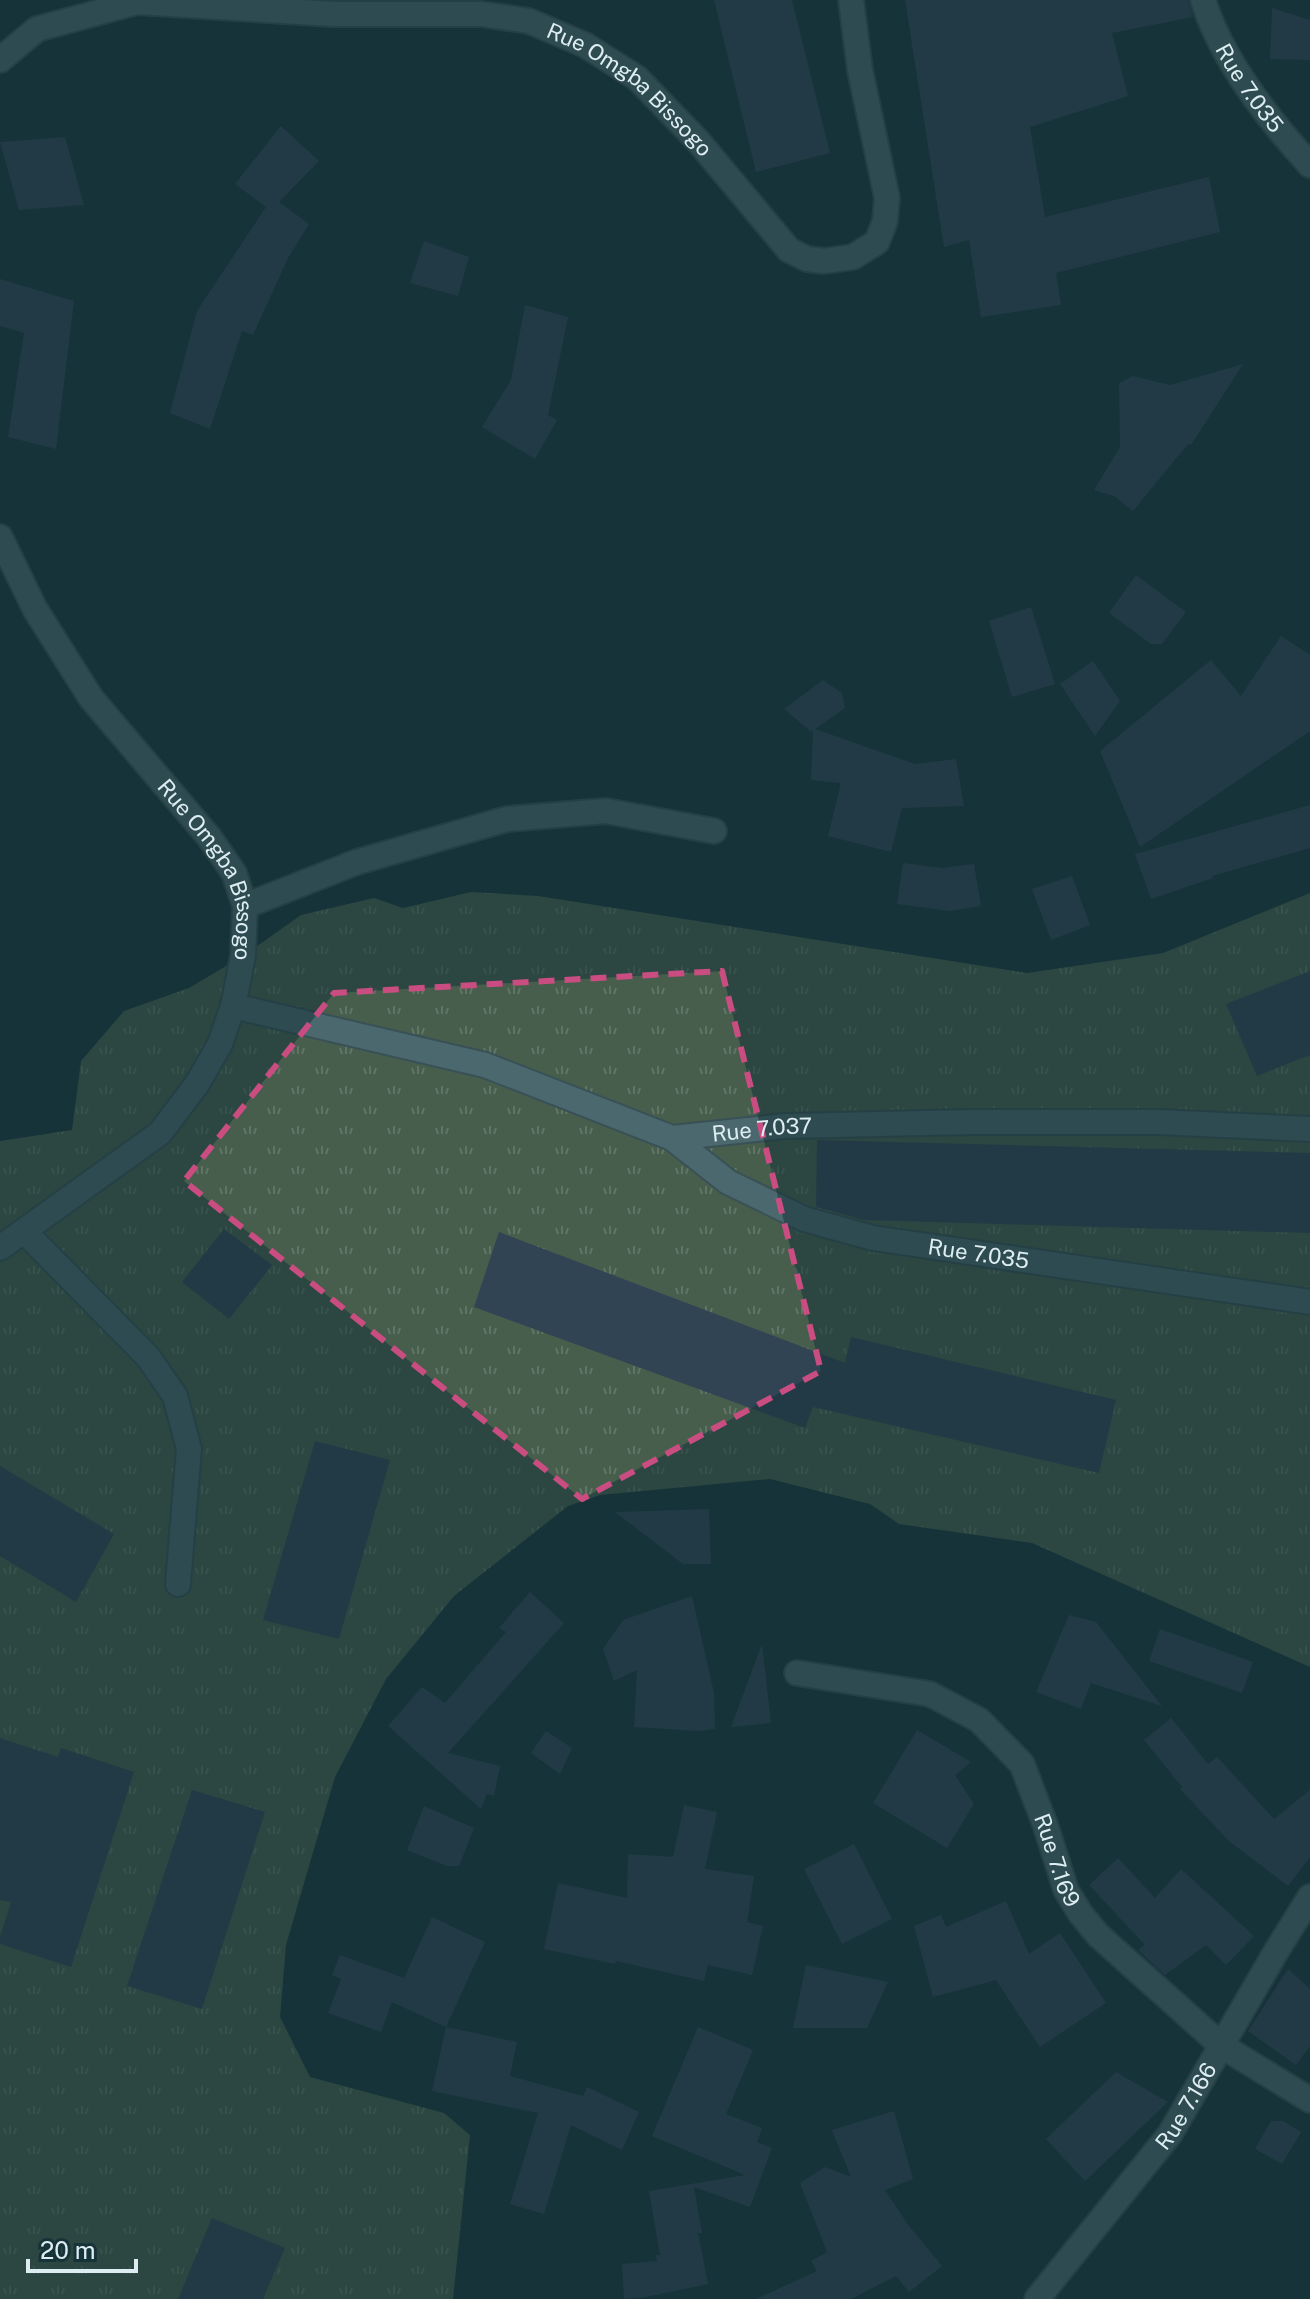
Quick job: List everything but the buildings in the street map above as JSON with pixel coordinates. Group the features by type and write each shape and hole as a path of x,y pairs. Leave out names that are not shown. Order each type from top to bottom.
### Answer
{"street":[{"name":"Rue Omgba Bissogo","path":"0,60 37,29 137,2 333,14 481,14 529,21 585,45 637,78 698,141 789,250 807,259 824,261 853,257 877,242 885,221 887,198 860,70 851,0"},
{"name":"Rue 7.035","path":"1203,0 1225,53 1283,134 1310,165"},
{"name":"Rue Omgba Bissogo","path":"0,537 35,609 91,698 209,837 234,873 245,906 243,956 233,1006 220,1044 205,1071 160,1133 0,1248"},
{"path":"245,906 357,862 507,819 606,811 714,831"},
{"name":"Rue 7.037","path":"233,1006 485,1065 672,1138 785,1126 956,1122 1158,1122 1310,1129"},
{"name":"Rue 7.035","path":"672,1138 728,1182 804,1219 873,1238 1310,1302"},
{"path":"24,1231 148,1357 175,1396 189,1449 178,1584"},
{"name":"Rue 7.169","path":"797,1673 930,1694 979,1720 1022,1764 1066,1890 1098,1935 1222,2046 1310,2100"},
{"name":"Rue 7.166","path":"1037,2299 1170,2134 1310,1897"}],"highlighted area":[{"path":"722,971 821,1371 582,1499 184,1181 334,993"}],"green space":[{"path":"471,892 538,896 1027,973 1163,953 1310,893 1310,1667 1032,1543 899,1524 870,1504 770,1479 600,1495 568,1506 454,1596 386,1679 335,1777 286,1945 280,2017 310,2077 444,2113 470,2135 453,2299 0,2299 0,1141 72,1130 81,1061 124,1011 189,988 243,956 301,915 374,898 403,908"}]}
